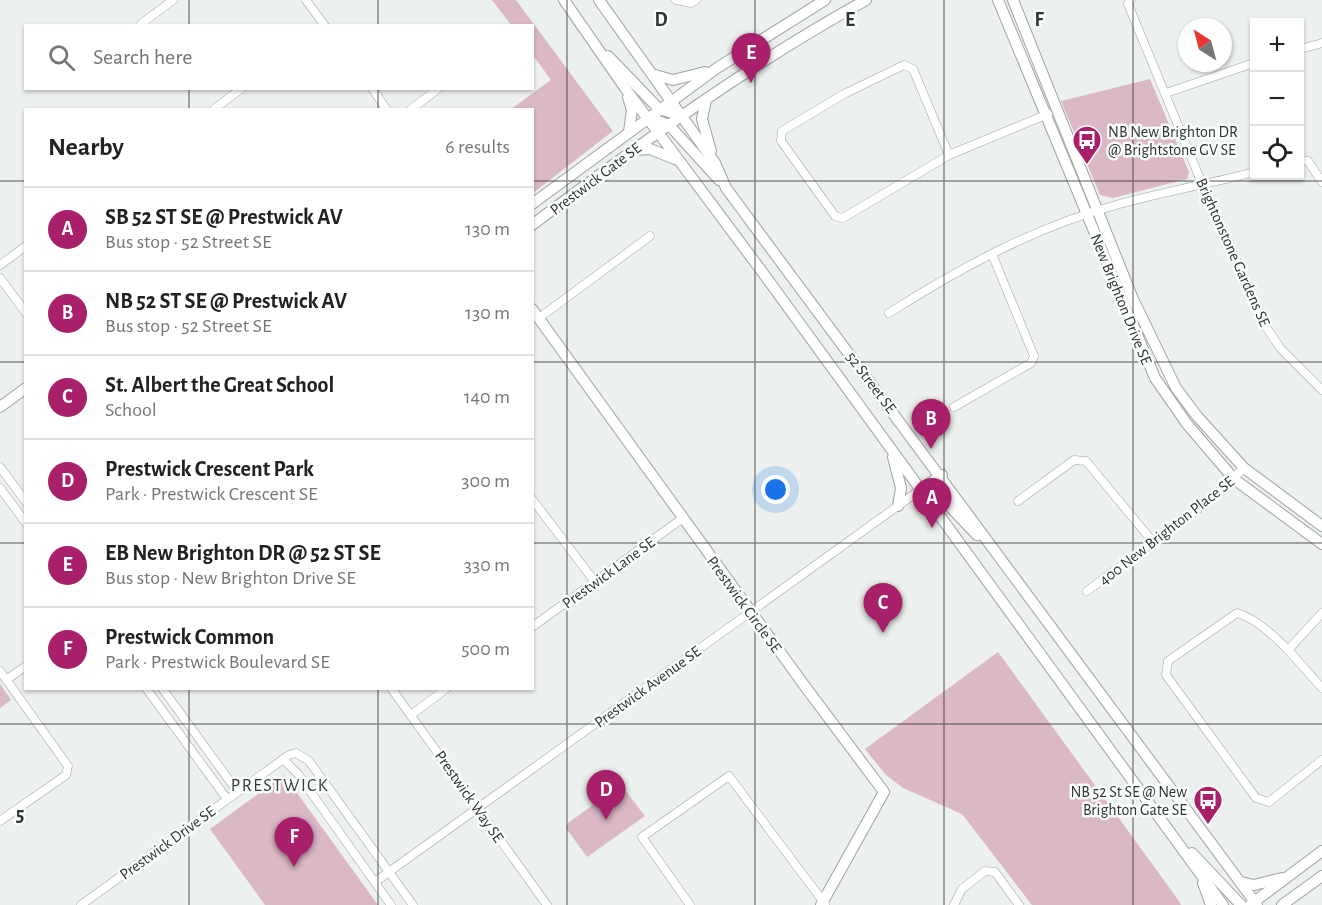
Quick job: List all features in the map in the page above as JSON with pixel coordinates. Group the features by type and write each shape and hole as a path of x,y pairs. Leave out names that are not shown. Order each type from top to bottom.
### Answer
{"main road":[{"name":"52 Street SE","path":"564,0 625,88 1223,905"},
{"name":"52 Street SE","path":"599,0 655,75 670,101 715,163 726,188 942,475 1000,559 1241,882 1254,904"},
{"path":"647,117 717,68 825,0"},
{"path":"658,132 799,37 866,0"},
{"name":"New Brighton Drive SE","path":"998,0 1155,378 1187,424 1234,478 1322,544"},
{"name":"New Brighton Drive SE","path":"1012,0 1150,339 1176,388 1197,416 1244,468 1322,526"},
{"path":"597,46 623,69 659,109 682,116"},
{"path":"655,75 665,80 684,78 717,68"},
{"path":"625,88 632,110 628,132"},
{"path":"706,100 702,119 715,163"},
{"path":"647,117 669,124 726,188"},
{"name":"Prestwick Gate SE","path":"534,202 647,117"},
{"name":"Prestwick Gate SE","path":"534,224 658,132"},
{"path":"633,150 659,150 678,160"},
{"name":"Prestwick Circle SE","path":"536,313 751,612 884,792 823,904"},
{"path":"0,407 24,389"},
{"path":"892,451 901,489 898,506"},
{"path":"920,490 942,475"},
{"path":"920,490 939,495 1000,559"},
{"path":"1176,839 1241,905"},
{"path":"1254,904 1322,851"},
{"path":"1198,872 1210,905"},
{"path":"1241,882 1254,885 1288,876"},
{"path":"1285,904 1322,876"}],"street":[{"path":"141,24 173,0"},
{"path":"306,0 324,24"},
{"path":"676,0 691,3 696,0"},
{"name":"Brightonstone Gardens SE","path":"1131,0 1128,4 1203,186 1266,327 1281,349 1322,390"},
{"path":"1304,48 1322,43"},
{"path":"1166,93 1250,64"},
{"path":"949,155 913,69 904,65 844,94 782,131 781,141 835,216 843,218 949,155 1058,110"},
{"path":"216,108 239,90"},
{"path":"373,90 386,108"},
{"path":"413,108 436,90"},
{"path":"1304,161 1308,161 1322,182"},
{"path":"889,313 948,276 1043,230 1098,211 1250,173"},
{"path":"536,313 650,236"},
{"path":"0,265 24,247"},
{"path":"954,407 1031,363 1034,356 992,254"},
{"path":"0,278 24,310"},
{"path":"1018,501 1074,460 1086,461 1153,542"},
{"path":"0,467 24,499"},
{"name":"400 New Brighton Place SE","path":"1087,591 1206,503 1244,468"},
{"path":"0,488 24,520"},
{"name":"Prestwick Avenue SE","path":"375,882 920,490"},
{"path":"534,502 595,582"},
{"name":"Prestwick Lane SE","path":"534,626 683,518"},
{"path":"1288,650 1322,613"},
{"path":"1322,688 1288,650 1249,617 1237,614 1168,661 1166,675 1256,798 1269,802 1322,760"},
{"path":"6,680 24,667"},
{"path":"0,672 69,766 66,775 0,821"},
{"path":"147,690 226,799"},
{"path":"163,690 237,791"},
{"name":"Prestwick Way SE","path":"392,690 547,905"},
{"path":"411,715 444,690"},
{"path":"391,905 298,774 283,759 296,753 309,761 413,905"},
{"name":"Prestwick Drive SE","path":"81,905 283,759"},
{"path":"690,905 642,837 729,776 823,904"},
{"path":"954,905 962,889 986,871 995,872 1019,905"}],"shaded area":[{"path":"492,0 516,0 534,24 510,24"},
{"path":"534,24 613,131 534,192 534,108 512,108 551,80 534,56"},
{"path":"1150,79 1189,172 1187,179 1113,198 1100,195 1061,101"},
{"path":"998,652 1181,905 1032,905 962,814 903,788 886,775 865,749"},
{"path":"0,684 11,700 0,708"},
{"path":"284,775 378,905 265,905 210,829"},
{"path":"621,785 645,816 587,857 566,828 568,823"}],"place":[{"name":"EB New Brighton DR @ 52 ST SE","path":"751,83"},
{"name":"NB New Brighton DR @ Brightstone GV SE","path":"1087,166"},
{"name":"NB 52 ST SE @ Prestwick AV","path":"931,449"},
{"name":"SB 52 ST SE @ Prestwick AV","path":"932,528"},
{"name":"St. Albert the Great School","path":"883,633"},
{"name":"Prestwick Crescent Park","path":"606,820"},
{"name":"NB 52 St SE @ New Brighton Gate SE","path":"1208,826"},
{"name":"Prestwick Common","path":"294,867"}],"district":[{"name":"PRESTWICK","path":"280,785"}]}
